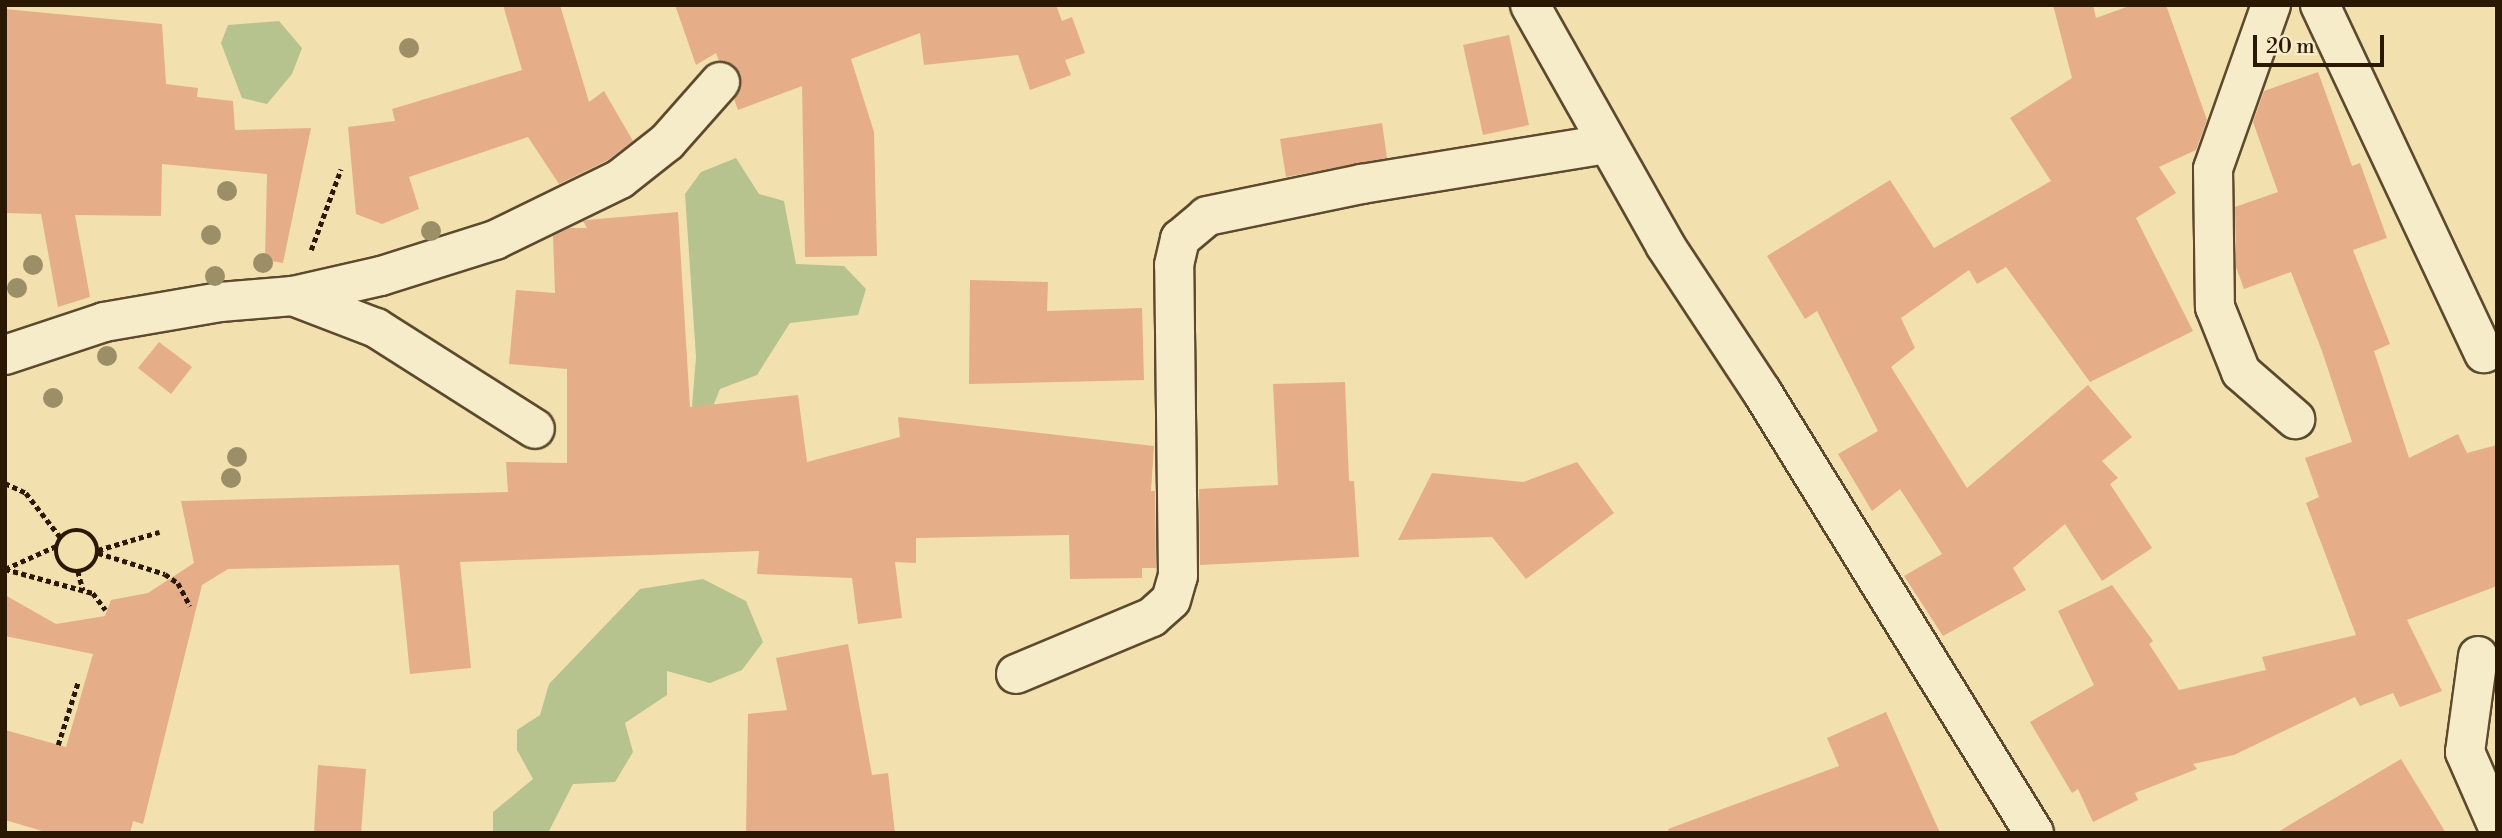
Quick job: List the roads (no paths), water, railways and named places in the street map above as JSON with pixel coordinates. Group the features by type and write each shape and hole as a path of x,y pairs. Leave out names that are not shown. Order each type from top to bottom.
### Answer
{"street":[{"path":"1530,5 1605,144 2034,833"},
{"path":"2271,5 2213,169 2215,307 2241,372 2295,419"},
{"path":"2319,5 2484,353"},
{"path":"5,355 104,322 158,311 293,296 381,276 495,240 620,179 667,142 720,82"},
{"path":"1016,674 1152,617 1171,600 1178,576 1174,279 1180,239 1207,216 1362,184 1605,144"},
{"path":"293,296 376,328 535,429"},
{"path":"2479,656 2465,752 2497,825"}]}
